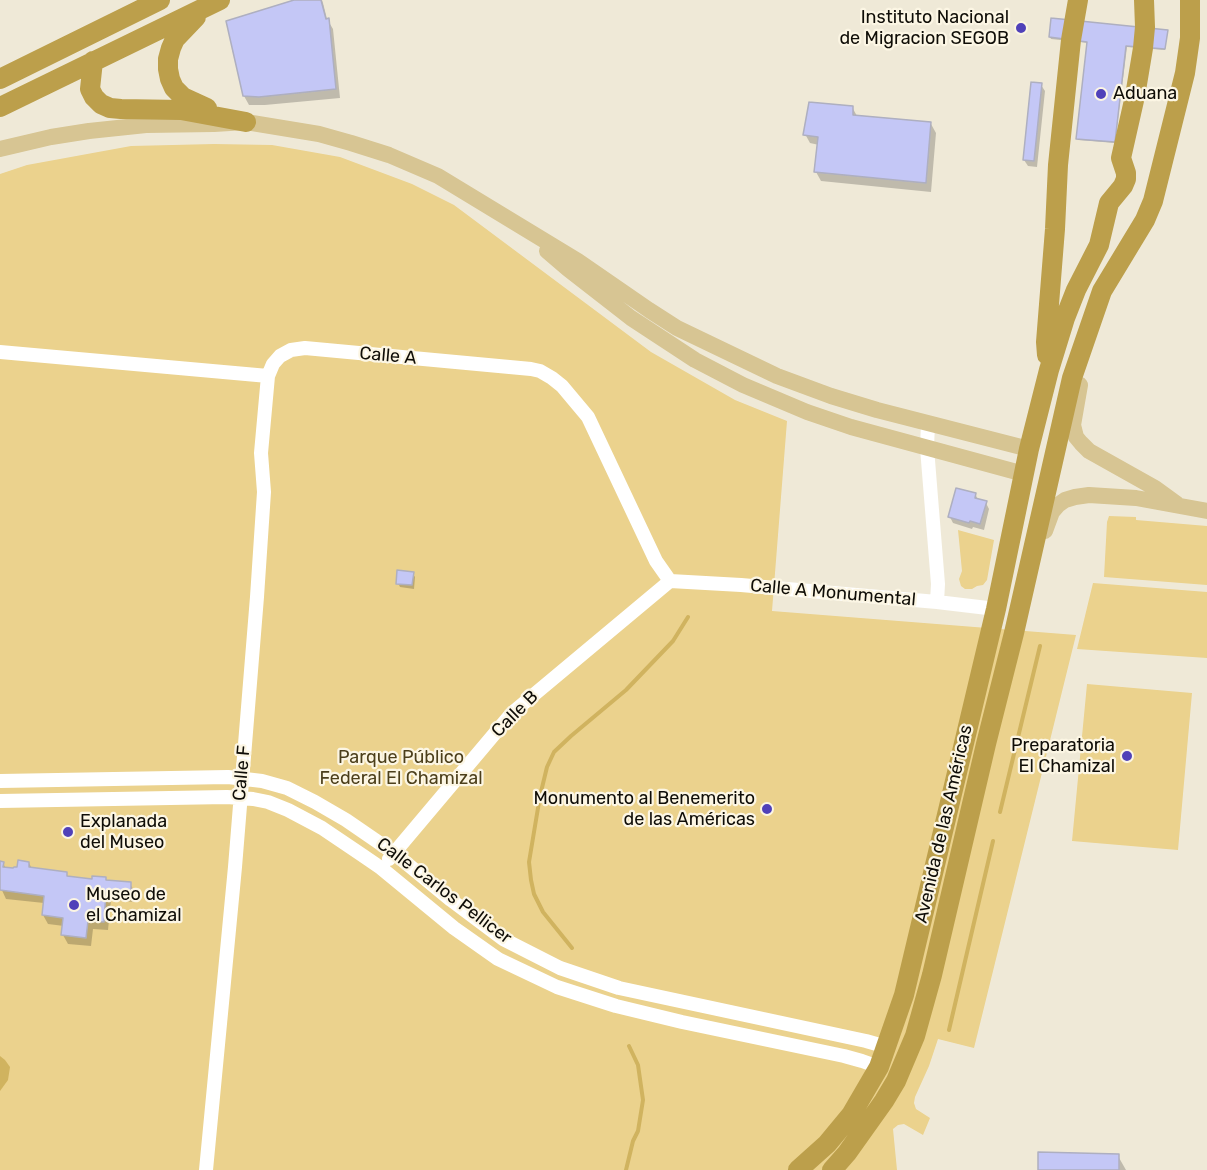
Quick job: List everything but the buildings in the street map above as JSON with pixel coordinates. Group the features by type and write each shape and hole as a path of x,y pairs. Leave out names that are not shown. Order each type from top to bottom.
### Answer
{"highway":[{"path":"0,79 160,0"},
{"path":"1049,370 1046,342 1058,165 1071,40 1078,0"},
{"name":"Avenida de las Américas","path":"798,1170 826,1144 851,1115 879,1067 904,995 996,609 1029,449 1049,370 1069,309 1099,244 1109,203 1124,186 1126,179 1121,158 1143,48 1144,0"},
{"name":"Avenida de las Américas","path":"832,1170 884,1101 896,1081 915,1036 932,975 1072,378 1102,291 1145,220 1153,201 1185,73 1190,38 1190,0"},
{"path":"0,107 214,3"},
{"path":"214,3 175,39 168,59 170,79 183,98 246,122"},
{"path":"93,62 90,89 101,104 110,108 181,110 246,122"},
{"path":"986,744 991,690 1006,626 1004,614 1001,610 996,609"}],"main road":[{"path":"0,149 51,137 146,125 246,122 319,134 389,155 438,176 578,261 677,327 777,376 877,410 1029,449"},
{"path":"522,228 568,269 631,318 695,360 743,385 807,412 851,427 1024,474"},
{"path":"1083,345 1082,371 1073,419 1076,437 1089,451 1155,488 1180,507"},
{"path":"1018,612 1028,598 1048,521 1052,512 1065,500 1089,495 1112,496 1207,511"}],"street":[{"name":"Calle A","path":"268,376 273,364 280,356 291,350 305,348 540,371 562,386 588,417 656,561 669,581"},
{"path":"0,352 268,376"},
{"name":"Calle F","path":"206,1170 242,778 263,504 261,453 268,376"},
{"path":"928,423 927,448 938,584 937,602"},
{"name":"Calle A Monumental","path":"669,581 741,585 996,609"},
{"name":"Calle B","path":"381,868 512,713 669,581"},
{"name":"Calle Carlos Pellicer","path":"0,781 228,777 271,783 287,788 346,820 394,853 451,900 504,939 560,968 619,988 886,1047"},
{"name":"Calle Carlos Pellicer","path":"0,801 240,798 268,802 322,828 381,868 454,928 498,959 557,987 616,1006 862,1060 879,1067"}],"green space":[{"name":"Parque Público Federal El Chamizal","path":"272,145 340,157 412,184 454,205 651,352 735,400 787,421 772,611 1076,635 974,1048 938,1039 914,1103 916,1109 930,1118 923,1135 904,1124 893,1129 897,1170 0,1170 0,174 27,165 131,146"},
{"path":"1109,516 1207,526 1207,585 1104,577"},
{"path":"958,530 994,540 987,580 983,585 972,589 965,589 961,586 959,579 962,571"},
{"path":"1093,583 1207,592 1207,658 1077,649"},
{"path":"1087,684 1192,693 1178,850 1072,841"}],"shaded area":[{"path":"0,1056 10,1067 8,1080 0,1091"}],"waterway":[{"path":"572,948 543,912 534,894 531,880 529,862 547,767 554,752 626,690 673,641 688,617"},
{"path":"1000,812 1040,646"},
{"path":"949,1030 993,841"},
{"path":"626,1170 633,1141 638,1131 643,1100 638,1065 629,1046"}],"place":[{"name":"Instituto Nacional de Migracion SEGOB","path":"1021,28"},
{"name":"Aduana","path":"1101,94"},
{"name":"Preparatoria El Chamizal","path":"1127,756"},
{"name":"Monumento al Benemerito de las Américas","path":"767,809"},
{"name":"Explanada del Museo","path":"68,832"},
{"name":"Museo de el Chamizal","path":"74,905"}]}
